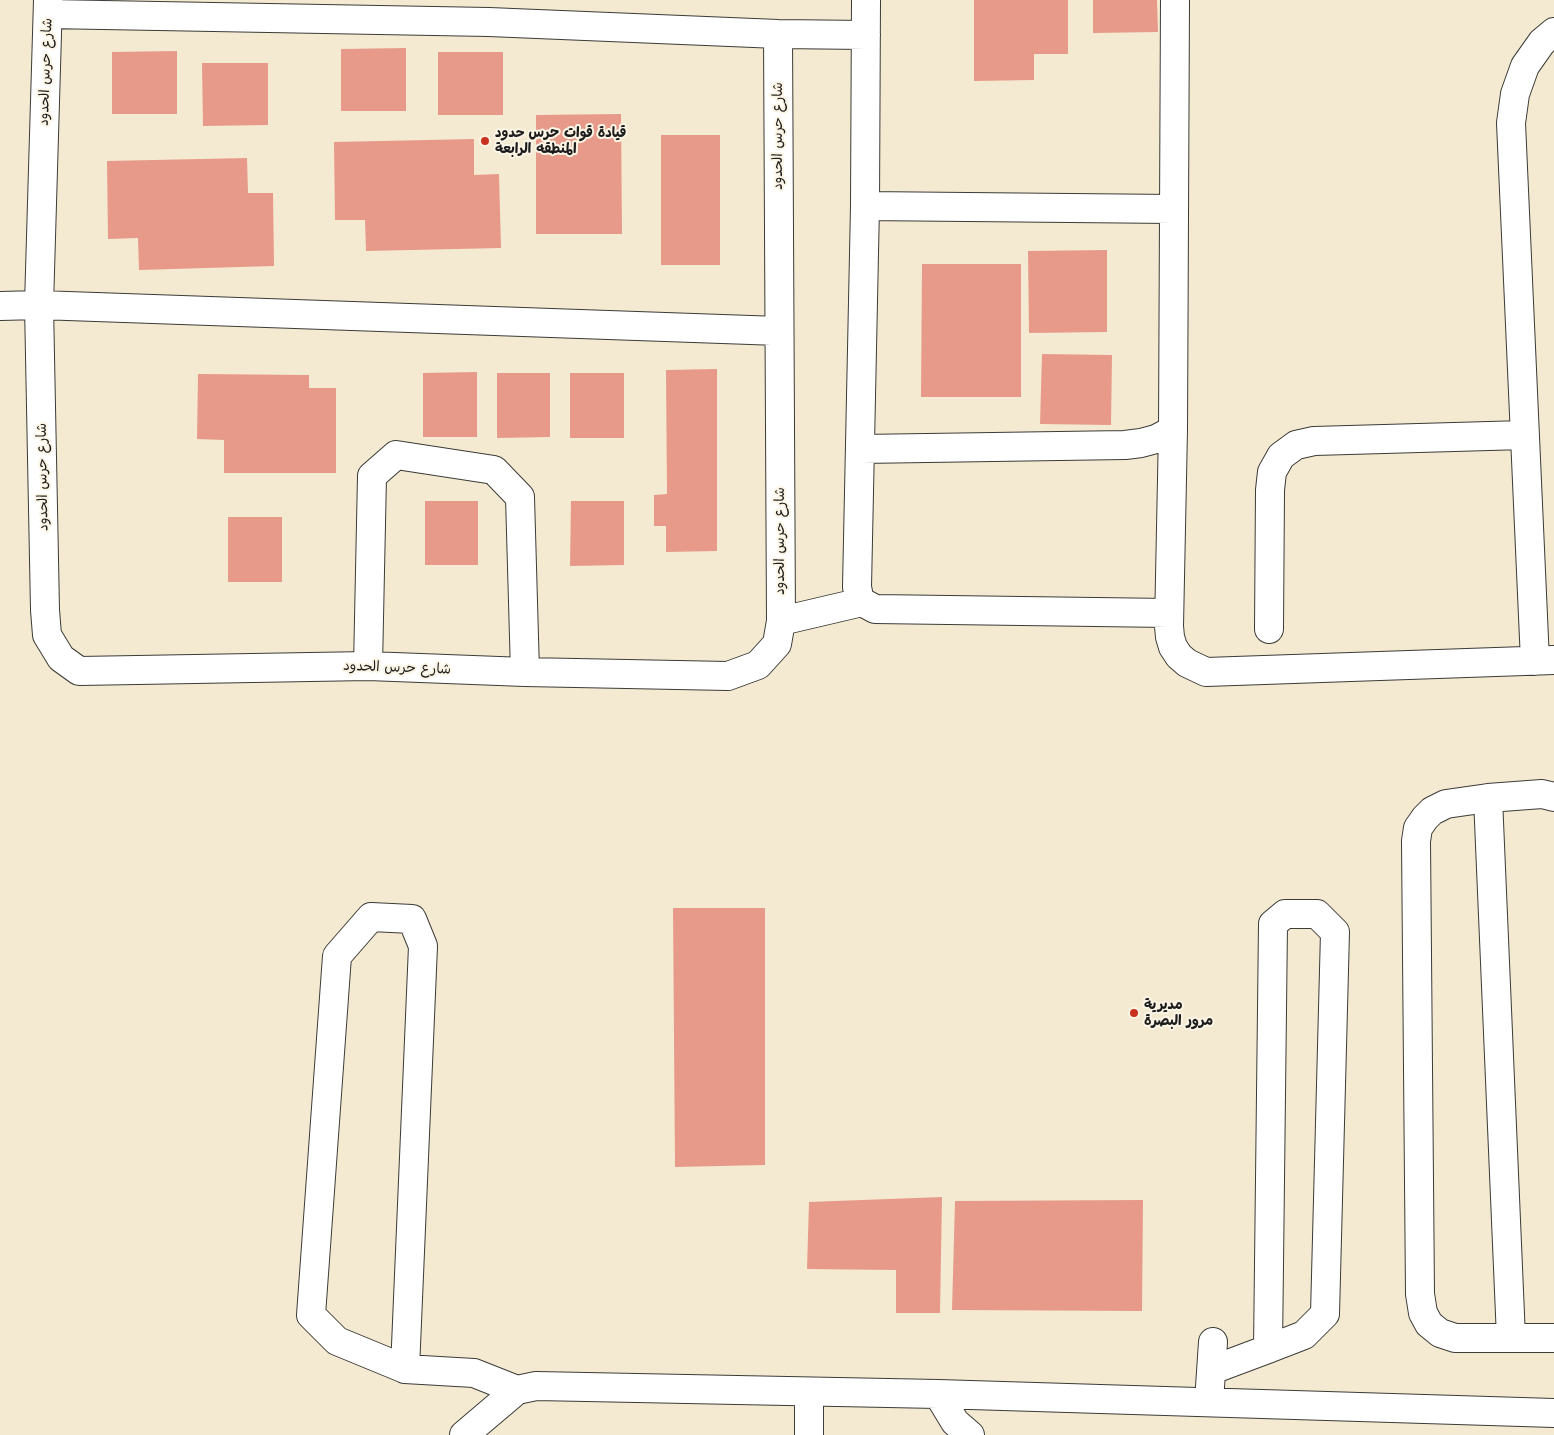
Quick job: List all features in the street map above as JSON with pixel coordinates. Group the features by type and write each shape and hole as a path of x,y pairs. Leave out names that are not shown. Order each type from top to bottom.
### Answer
{"street":[{"path":"866,0 865,206 858,587 862,602 875,610 1169,613"},
{"path":"1175,0 1170,637 1179,656 1195,668 1206,672 1545,660 1524,435 1511,123 1514,94 1525,66 1542,42 1554,32"},
{"path":"48,7 489,11 778,34 866,36"},
{"name":"شارع حرس الحدود","path":"48,7 39,305 45,610 47,635 61,658 79,671 368,666 525,672 728,676 758,664 778,644 781,621 778,34"},
{"path":"865,206 1173,209"},
{"path":"0,306 39,305 779,331"},
{"path":"861,449 1124,445 1141,443 1173,430"},
{"path":"1269,630 1270,490 1272,472 1281,456 1296,445 1314,440 1524,435"},
{"path":"368,666 372,476 396,455 494,470 520,497 525,672"},
{"path":"781,621 862,602"},
{"path":"1554,797 1542,794 1488,798 1446,804 1432,811 1424,818 1418,828 1416,842 1420,1294 1422,1313 1429,1324 1440,1334 1455,1338 1554,1338"},
{"path":"1488,798 1511,1338"},
{"path":"1212,1370 1268,1349 1304,1335 1325,1314 1335,932 1317,914 1285,914 1274,924 1268,1349"},
{"path":"405,1369 423,946 412,920 371,917 337,956 311,1315 337,1341 405,1369 474,1373 517,1390"},
{"path":"1208,1403 1213,1342"},
{"path":"464,1435 517,1390 536,1386 938,1394 1554,1413"},
{"path":"808,1435 809,1392"},
{"path":"938,1394 955,1422 970,1435"}],"building":[{"path":"974,0 1068,0 1068,54 1034,54 1034,80 974,81"},
{"path":"1093,0 1157,0 1158,32 1093,33"},
{"path":"406,48 406,111 341,111 341,49"},
{"path":"177,51 177,114 112,114 112,52"},
{"path":"438,52 503,52 503,115 438,115"},
{"path":"202,63 268,63 268,125 203,126"},
{"path":"621,114 622,234 536,234 536,115"},
{"path":"661,135 720,135 720,265 661,265"},
{"path":"474,139 474,175 499,174 501,248 366,251 365,220 335,220 334,142"},
{"path":"247,158 248,193 273,193 274,266 139,270 138,238 108,239 107,161"},
{"path":"1107,250 1107,332 1029,333 1028,251"},
{"path":"922,264 1021,264 1021,397 921,397"},
{"path":"1042,354 1112,355 1111,425 1040,424"},
{"path":"717,369 717,551 666,552 666,526 654,526 654,495 667,494 666,370"},
{"path":"477,372 477,437 423,437 423,373"},
{"path":"497,373 550,373 550,437 497,438"},
{"path":"570,373 624,373 624,438 570,438"},
{"path":"198,374 309,375 309,388 336,388 336,473 224,473 224,440 197,439"},
{"path":"425,501 478,501 478,565 425,565"},
{"path":"571,501 624,501 624,565 570,566"},
{"path":"228,517 282,517 282,582 228,582"},
{"path":"673,908 765,908 765,1165 675,1167"},
{"path":"942,1197 940,1313 896,1313 896,1270 807,1269 809,1202"},
{"path":"1143,1200 1142,1311 952,1310 955,1201"}],"place":[{"name":"قيادة قوات حرس حدود المنطقه الرابعة","path":"485,141"},
{"name":"مديرية مرور البصرة","path":"1134,1013"}]}
